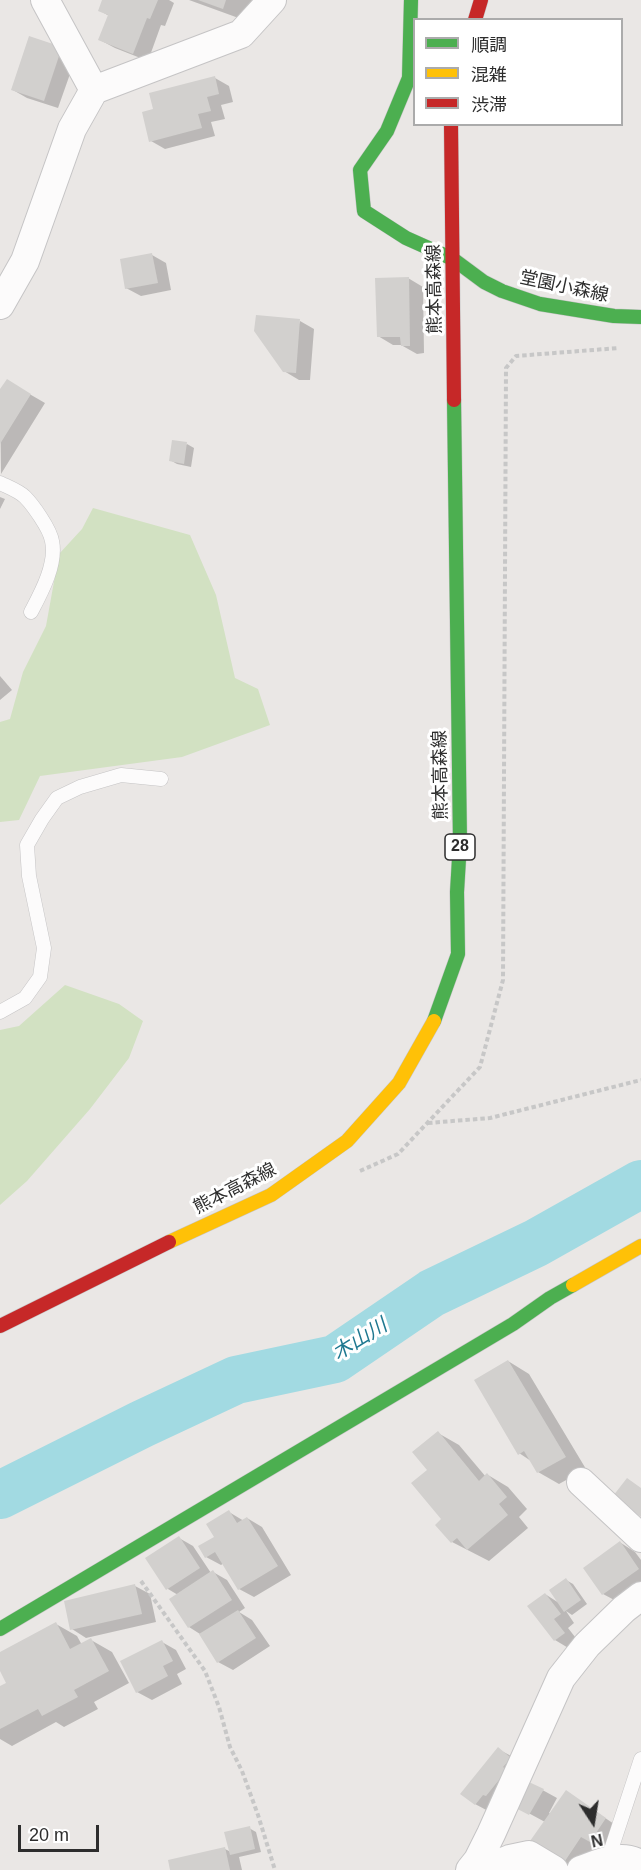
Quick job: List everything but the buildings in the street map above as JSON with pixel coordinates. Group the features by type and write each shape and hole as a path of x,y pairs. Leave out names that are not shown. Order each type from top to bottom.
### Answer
{"main road":[{"name":"堂園小森線","path":"411,0 409,78 387,131 360,170 364,211 406,238 453,259 493,286 540,304 614,316 641,317"},
{"path":"475,18 481,0"},
{"name":"熊本高森線","path":"0,1326 158,1247 271,1195 347,1141 399,1083 436,1018 458,954 457,892 460,842 451,126"},
{"path":"0,1629 513,1324 550,1298 641,1246"}],"street":[{"path":"45,0 94,90"},
{"path":"0,305 25,261 72,129 94,90 241,34 272,0"},
{"path":"581,1482 641,1538"},
{"path":"470,1870 478,1860 491,1834 561,1677 587,1645 641,1596"},
{"path":"484,1870 510,1859 529,1855 554,1870"},
{"path":"581,1870 609,1859 636,1861 641,1865"}],"lane":[{"path":"0,483 24,495 40,517 52,540 51,564 44,588 31,612"},
{"path":"0,1012 25,998 40,977 44,948 29,876 27,845 42,819 57,798 80,788 121,775 161,778"},
{"path":"609,1859 641,1759"}],"path":[{"path":"427,1123 490,1119 641,1080"},
{"path":"123,1555 205,1671 219,1707 230,1747 242,1771 258,1815 274,1870"}],"green space":[{"path":"93,508 190,535 216,595 235,678 258,689 270,725 182,757 40,776 19,820 0,822 0,722 10,719 23,672 46,626 59,554 82,529"},
{"path":"65,985 119,1004 143,1021 129,1058 90,1109 27,1181 0,1205 0,1030 19,1026"}],"waterway":[{"name":"木山川","path":"0,1495 236,1380 335,1359 432,1293 536,1243 641,1184"}],"traffic: fast":[{"path":"411,0 409,78 387,131 360,170 364,211 406,238 453,259 484,282 502,291 540,304 614,316 641,317"},
{"path":"434,1021 458,954 457,892 460,842 454,400"},
{"path":"0,1629 513,1324 573,1285"}],"traffic: slow":[{"path":"169,1242 271,1195 347,1141 399,1083 434,1021"},
{"path":"573,1285 641,1246"}],"traffic: jam":[{"path":"476,18 481,0"},
{"path":"451,126 454,400"},
{"path":"0,1326 169,1242"}]}
